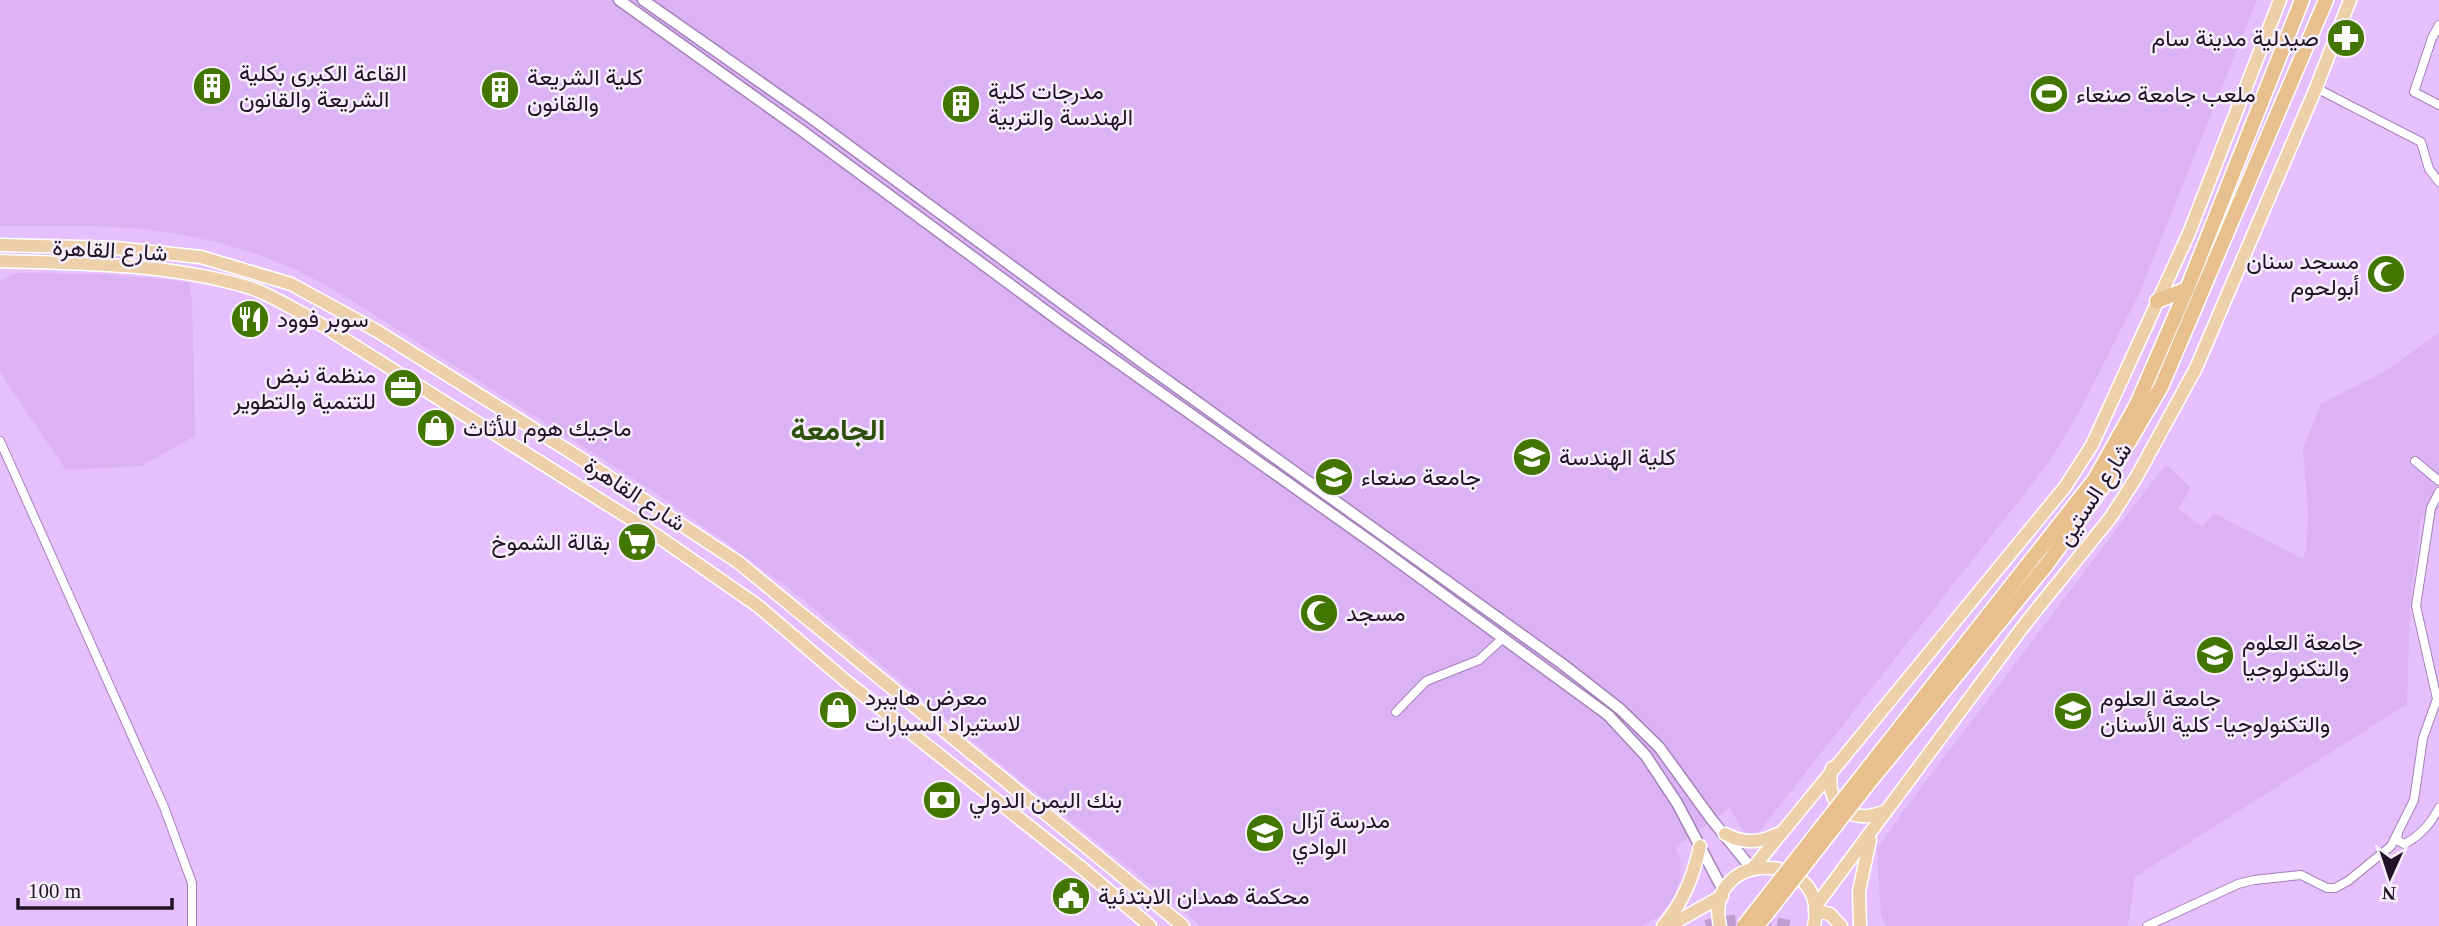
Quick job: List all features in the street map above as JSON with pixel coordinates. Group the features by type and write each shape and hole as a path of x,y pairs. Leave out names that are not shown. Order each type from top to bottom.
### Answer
{"highway":[{"name":"شارع الستين","path":"1744,926 2099,482 2136,406 2187,289 2302,0"},
{"name":"شارع الستين","path":"1757,926 1867,785 2047,564 2161,387 2326,0"},
{"path":"2157,301 2187,289"}],"main road":[{"name":"شارع الستين","path":"1723,894 1735,878 1752,869 1832,768 2065,487 2092,445 2189,233 2280,0"},
{"name":"شارع الستين","path":"1815,909 2025,624 2111,517 2137,476 2196,368 2316,88 2350,0"},
{"name":"شارع القاهرة","path":"0,245 116,248 201,257 291,284 377,331 580,458 738,562 1182,926"},
{"path":"18,246 19,261"},
{"name":"شارع القاهرة","path":"0,261 141,267 190,273 254,289 309,317 656,535 758,606 847,682 1083,869 1150,926"},
{"path":"363,353 377,331"},
{"path":"1832,768 1830,788 1839,806 1847,812 1866,817 1885,811"},
{"path":"1860,926 1861,874 1875,826"},
{"path":"1725,834 1738,840 1753,842 1780,832"},
{"path":"1663,926 1684,894 1700,846"},
{"path":"1752,869 1773,867 1792,874 1807,888 1815,909 1814,926"},
{"path":"1670,926 1723,894"},
{"path":"1720,926 1718,912 1723,894"},
{"path":"1815,909 1830,914 1841,926"}],"street":[{"path":"619,0 1065,325 1302,492 1326,502 1561,663 1620,709 1659,747 1752,869"},
{"path":"641,16 646,3 814,120 1315,487 1326,502 1502,639 1608,715 1646,756 1677,803 1723,894"},
{"path":"2439,25 2414,92 2439,105"},
{"path":"2316,88 2421,142 2429,169 2439,182"},
{"path":"800,130 814,120"},
{"path":"0,441 164,807 192,883 192,926"},
{"path":"2415,461 2439,481"},
{"path":"1302,492 1315,487"},
{"path":"2147,926 2172,917 2238,884 2254,880 2301,875 2327,888 2335,888 2348,881 2390,845 2414,800 2423,738 2437,699 2416,606 2431,508 2439,492"},
{"path":"1396,712 1426,681 1479,660 1502,639"},
{"path":"1646,756 1659,747"},
{"path":"2398,833 2399,843 2409,842 2434,818 2439,808"}],"shaded area":[{"name":"جامعة صنعاء","path":"0,0 2257,0 2138,296 2079,412 2050,461 1759,832 1754,835 1745,833 1729,808 1676,847 1681,862 1680,880 1673,899 1658,917 1641,926 1201,926 801,598 728,544 656,493 341,294 299,271 259,255 179,234 94,226 0,226"},
{"path":"16,273 104,274 189,282 192,300 195,436 141,466 66,470 0,369 0,281"},
{"name":"جامعة العلوم والتكنولوجيا","path":"2439,333 2439,510 2421,518 2410,605 2407,704 2135,877 2128,926 1886,926 1881,916 1877,849 2166,464 2191,488 2178,509 2203,527 2213,513 2303,559 2308,515 2303,449 2321,404 2385,371"}],"tunnel":[{"path":"1706,926 1748,920 1789,926"}],"place":[{"name":"صيدلية مدينة سام","path":"2346,38"},
{"name":"القاعة الكبرى بكلية الشريعة والقانون","path":"212,86"},
{"name":"كلية الشريعة والقانون","path":"500,90"},
{"name":"ملعب جامعة صنعاء","path":"2049,94"},
{"name":"مدرجات كلية الهندسة والتربية","path":"961,104"},
{"name":"مسجد سنان أبولحوم","path":"2386,274"},
{"name":"سوبر فوود","path":"250,319"},
{"name":"منظمة نبض للتنمية والتطوير","path":"403,388"},
{"name":"ماجيك هوم للأثاث","path":"436,428"},
{"name":"كلية الهندسة","path":"1532,457"},
{"name":"جامعة صنعاء","path":"1334,477"},
{"name":"بقالة الشموخ","path":"637,542"},
{"name":"مسجد","path":"1319,613"},
{"name":"جامعة العلوم والتكنولوجيا","path":"2215,655"},
{"name":"معرض هايبرد لاستيراد السيارات","path":"838,710"},
{"name":"جامعة العلوم والتكنولوجيا- كلية الأسنان","path":"2073,711"},
{"name":"بنك اليمن الدولي","path":"942,800"},
{"name":"مدرسة آزال الوادي","path":"1265,833"},
{"name":"محكمة همدان الابتدئية","path":"1071,896"}],"district":[{"name":"الجامعة","path":"838,430"}]}
